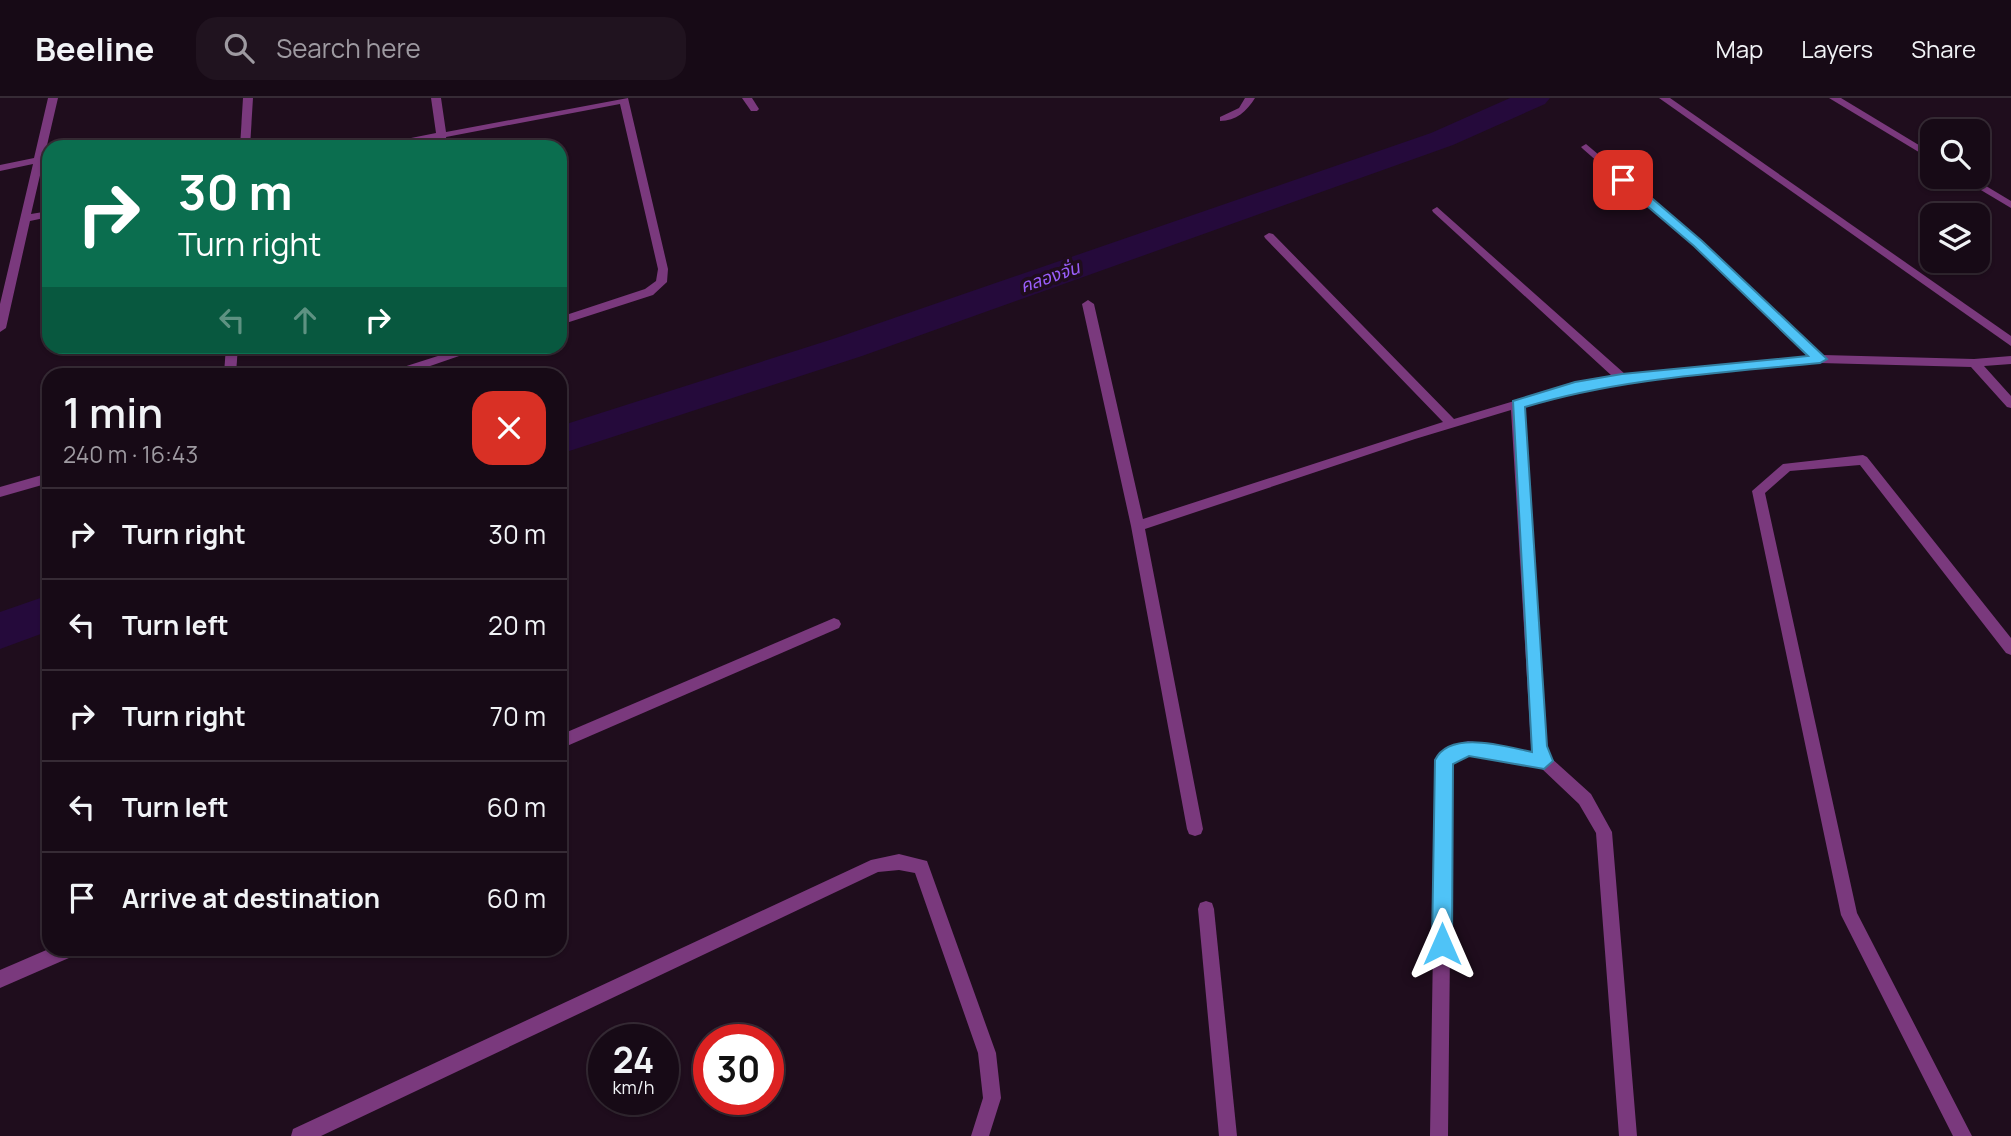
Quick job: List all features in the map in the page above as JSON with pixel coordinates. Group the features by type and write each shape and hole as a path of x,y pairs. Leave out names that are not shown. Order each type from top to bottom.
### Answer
{"street":[{"path":"44,140 53,98"},
{"path":"245,140 248,98"},
{"path":"436,98 442,140"},
{"path":"747,98 754,110"},
{"path":"1223,119 1243,110 1250,98"},
{"path":"1664,98 2011,342"},
{"path":"1835,98 1920,150"},
{"path":"416,140 623,99 663,269 661,282 649,292 567,319"},
{"path":"0,328 6,278 25,219 42,147"},
{"path":"1586,147 1698,244 1820,359"},
{"path":"0,168 39,160"},
{"path":"1984,189 2011,205"},
{"path":"1437,210 1622,379"},
{"path":"25,219 42,215"},
{"path":"1269,236 1452,424"},
{"path":"1088,304 1138,526 1195,829"},
{"path":"413,368 454,354"},
{"path":"1138,526 1575,387 1622,379 1820,359 1973,363 2011,360"},
{"path":"1973,363 2011,404"},
{"path":"1517,404 1539,746 1544,761 1585,799 1604,832 1628,1136"},
{"path":"1963,1136 1849,915 1758,491 1787,467 1863,460 2011,649"},
{"path":"0,492 42,480"},
{"path":"567,739 834,624"},
{"path":"1439,1136 1444,760 1468,748 1544,761"},
{"path":"300,1136 877,864 899,862 921,866 987,1053 992,1098 979,1136"},
{"path":"1206,909 1228,1136"},
{"path":"0,979 53,956"}],"waterway":[{"name":"คลองจั่น","path":"567,438 849,347 1442,139 1535,98"},
{"name":"คลองจั่น","path":"0,631 42,616"}],"route":[{"path":"1442,944 1444,760 1468,748 1544,761 1539,746 1517,404 1575,387 1622,379 1820,359 1698,244 1623,180"}]}
